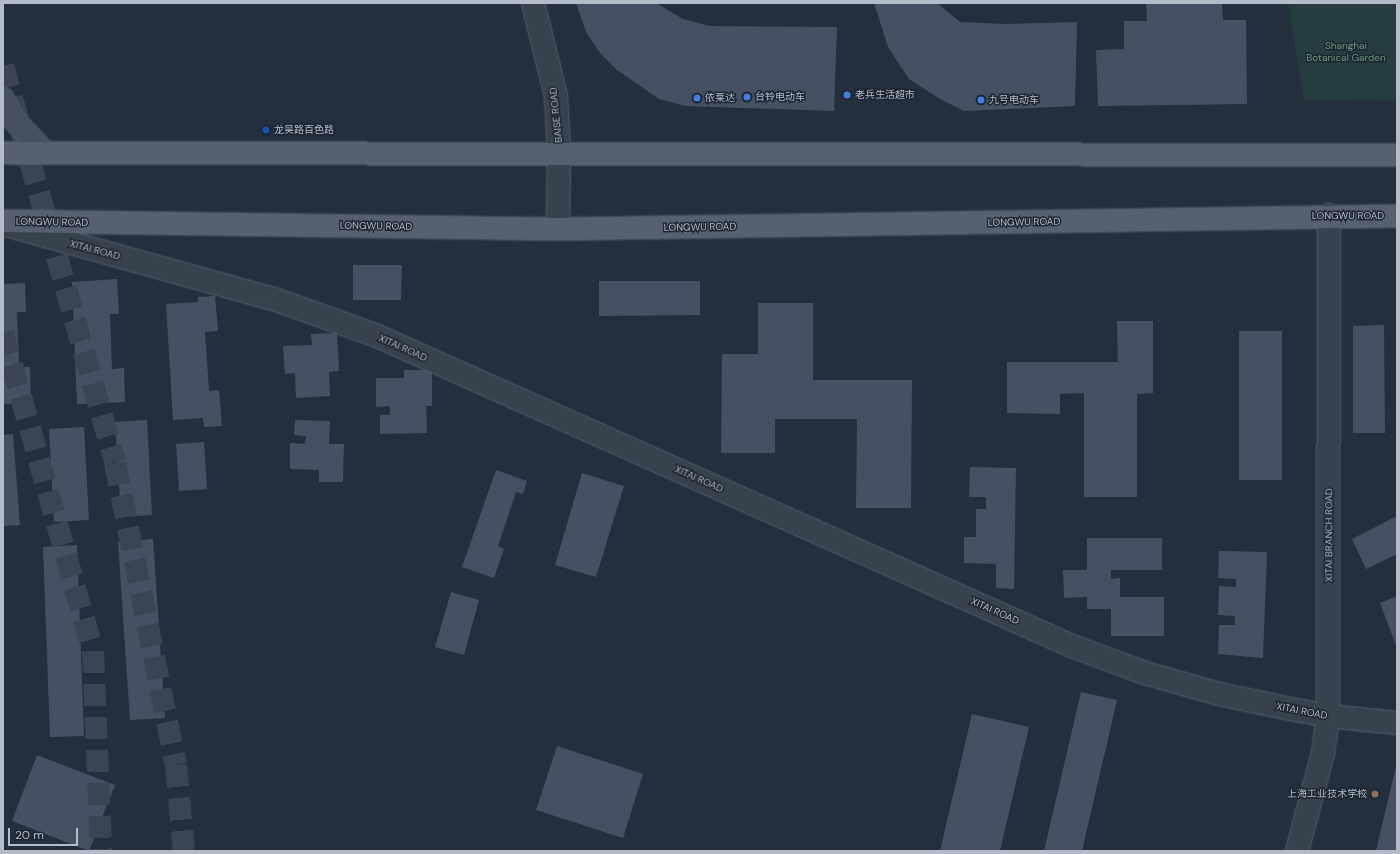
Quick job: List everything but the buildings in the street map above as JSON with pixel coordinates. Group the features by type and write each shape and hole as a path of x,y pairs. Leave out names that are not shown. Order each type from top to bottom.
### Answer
{"main road":[{"path":"3,99 13,119 45,152"},
{"path":"3,153 559,152 1397,155"},
{"name":"LONGWU ROAD","path":"3,221 558,229 934,225 1328,216 1397,216"}],"street":[{"name":"BAISE ROAD","path":"533,3 556,96 559,152 558,229"},
{"name":"XITAI BRANCH ROAD","path":"1297,851 1322,752 1328,716 1328,216"},
{"name":"XITAI ROAD","path":"3,224 274,299 375,335 1072,646 1145,673 1219,694 1328,716 1397,723"}],"green space":[{"name":"Shanghai Botanical Garden","path":"1288,3 1397,3 1397,101 1304,100"}],"tunnel":[{"path":"3,66 115,463 176,765 184,851"},
{"path":"3,333 93,651 101,851"}],"place":[{"name":"老兵生活超市","path":"847,95"},
{"name":"台铃电动车","path":"747,97"},
{"name":"依莱达","path":"697,98"},
{"name":"九号电动车","path":"981,100"},
{"name":"龙吴路百色路","path":"266,130"},
{"name":"上海工业技术学校","path":"1375,794"}]}
